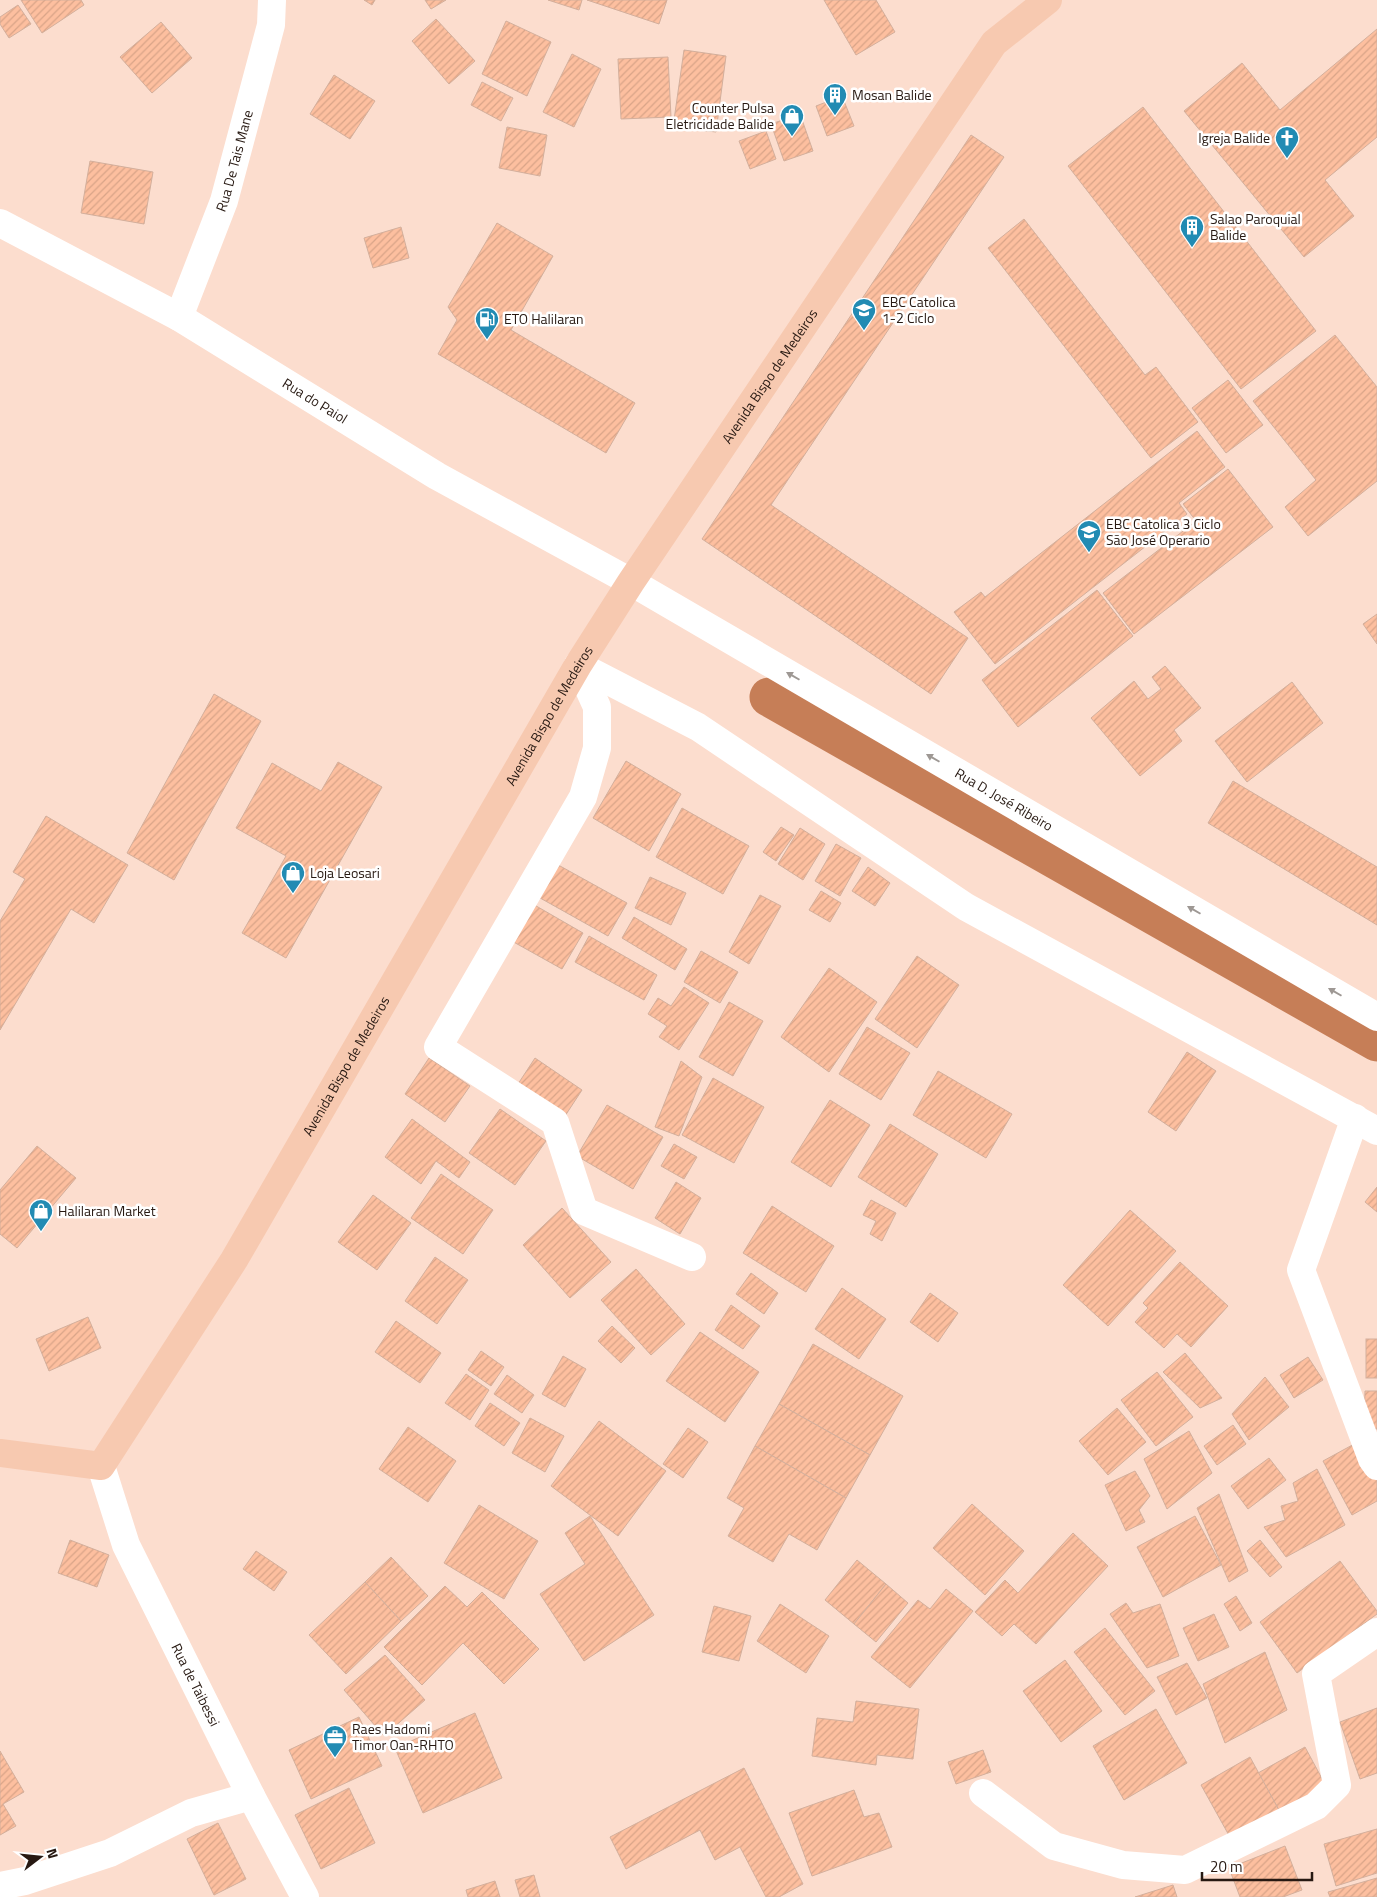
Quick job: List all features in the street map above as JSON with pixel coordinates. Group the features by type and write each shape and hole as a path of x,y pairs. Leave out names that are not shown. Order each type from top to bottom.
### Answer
{"main road":[{"name":"Avenida Bispo de Medeiros","path":"101,1466 234,1260 578,665 631,582 994,43 1048,0"},
{"path":"2,1457 101,1466"}],"street":[{"name":"Rua De Tais Mane","path":"179,317 224,201 271,25 272,0"},
{"name":"Rua do Paiol","path":"0,222 179,317 437,476 631,582"},
{"name":"Rua D. José Ribeiro","path":"631,582 1377,1017"},
{"path":"578,665 698,727 966,907 1366,1125 1301,1270 1372,1459 1377,1466"},
{"path":"578,665 597,707 597,748 583,797 438,1046 555,1122 584,1211 692,1257"},
{"name":"Rua de Taibessi","path":"101,1466 126,1545 251,1796 305,1897"},
{"path":"983,1793 1054,1846 1123,1865 1185,1870 1316,1806 1337,1785 1316,1674 1377,1632"},
{"path":"0,1886 110,1853 191,1813 251,1796"}],"building":[{"path":"21,0 81,0 84,5 42,33"},
{"path":"364,0 375,0 372,5"},
{"path":"425,0 446,0 431,9"},
{"path":"548,0 582,0 579,10"},
{"path":"587,0 667,0 659,24"},
{"path":"824,0 876,0 895,32 856,55"},
{"path":"18,5 31,24 9,38 0,24 0,17"},
{"path":"436,19 475,61 449,84 412,41"},
{"path":"506,21 551,42 527,96 482,74"},
{"path":"161,22 192,58 152,93 120,57"},
{"name":"Igreja Balide","path":"1377,29 1377,137 1325,180 1354,216 1304,257 1184,111 1242,63 1280,110"},
{"path":"684,50 726,56 716,132 673,127"},
{"path":"572,54 601,69 574,127 543,112"},
{"path":"668,57 671,117 621,119 618,59"},
{"path":"334,75 375,101 350,139 310,114"},
{"path":"482,82 513,98 501,121 471,105"},
{"name":"Mosan Balide","path":"842,96 854,126 827,136 816,106"},
{"name":"Salao Paroquial Balide","path":"1143,107 1316,331 1241,389 1068,166"},
{"name":"Counter Pulsa Eletricidade Balide","path":"800,114 813,151 784,161 771,124"},
{"path":"507,127 547,135 540,176 499,168"},
{"path":"766,131 776,159 750,169 739,141"},
{"name":"EBC Catolica 1-2 Ciclo","path":"971,135 1004,157 771,505 968,638 931,694 702,539"},
{"path":"90,161 153,172 144,224 81,213"},
{"path":"1024,219 1145,375 1156,367 1198,422 1151,458 988,248"},
{"name":"ETO Halilaran","path":"497,223 553,256 511,330 635,403 606,453 438,354 457,320 448,307"},
{"path":"401,227 409,258 373,268 364,238"},
{"path":"1335,335 1377,387 1377,481 1308,536 1285,507 1316,480 1253,401"},
{"path":"1228,380 1263,425 1226,453 1192,408"},
{"name":"EBC Catolica 3 Ciclo São José Operario","path":"1197,431 1225,467 1179,503 1187,514 995,664 954,612 981,592 985,597"},
{"path":"1228,469 1273,527 1134,634 1103,593 1196,521 1183,504"},
{"path":"1097,590 1133,636 1018,727 982,680"},
{"path":"1377,614 1377,644 1363,624"},
{"path":"1165,666 1201,708 1174,730 1182,741 1140,776 1091,718 1134,681 1148,699 1161,689 1152,677"},
{"path":"1292,682 1323,723 1247,782 1215,741"},
{"path":"214,694 261,721 174,880 127,853"},
{"path":"626,761 681,794 649,851 593,818"},
{"name":"Loja Leosari","path":"338,762 382,787 286,958 242,933 286,856 236,828 272,763 321,791"},
{"path":"1233,781 1377,867 1377,925 1208,823"},
{"path":"682,808 749,846 723,894 656,857"},
{"path":"46,816 128,865 94,923 71,909 0,1030 0,921 25,879 13,872"},
{"path":"781,827 794,835 776,861 763,852"},
{"path":"800,828 825,844 803,880 778,864"},
{"path":"836,844 861,858 840,896 815,881"},
{"path":"551,861 627,903 608,936 533,894"},
{"path":"868,867 890,883 875,906 852,891"},
{"path":"650,877 686,893 671,925 635,908"},
{"path":"821,891 841,903 830,922 809,910"},
{"path":"760,895 781,906 749,964 729,952"},
{"path":"531,903 583,933 562,969 510,940"},
{"path":"634,917 687,949 675,970 622,938"},
{"path":"589,936 657,975 644,1000 575,962"},
{"path":"701,951 738,972 720,1003 684,982"},
{"path":"917,956 959,985 917,1048 875,1019"},
{"path":"829,968 877,1002 829,1072 781,1037"},
{"path":"684,987 709,1003 679,1050 659,1037 667,1026 648,1014 658,998 671,1006"},
{"path":"729,1002 763,1021 733,1076 699,1057"},
{"path":"867,1027 910,1053 881,1100 839,1074"},
{"path":"1187,1052 1216,1071 1176,1131 1148,1112"},
{"path":"429,1058 470,1086 445,1122 405,1094"},
{"path":"535,1058 582,1090 565,1116 518,1084"},
{"path":"681,1061 702,1077 679,1136 655,1127"},
{"path":"938,1071 1012,1114 986,1158 913,1115"},
{"path":"713,1078 764,1107 734,1163 682,1135"},
{"path":"830,1100 870,1125 831,1187 791,1162"},
{"path":"607,1105 663,1137 633,1189 577,1156"},
{"path":"500,1109 546,1141 515,1185 469,1153"},
{"path":"412,1119 470,1162 459,1178 436,1161 421,1184 385,1157"},
{"path":"890,1124 938,1154 906,1207 858,1177"},
{"path":"674,1144 697,1157 684,1179 661,1166"},
{"path":"37,1146 76,1178 17,1248 0,1234 0,1190"},
{"path":"441,1174 493,1210 463,1254 411,1218"},
{"path":"676,1182 701,1198 680,1234 655,1218"},
{"path":"1377,1187 1377,1212 1365,1202"},
{"path":"373,1195 411,1223 377,1270 338,1242"},
{"path":"871,1200 896,1213 882,1241 870,1234 876,1221 863,1215"},
{"path":"772,1206 834,1246 806,1292 743,1253"},
{"path":"562,1208 611,1262 570,1298 523,1245"},
{"path":"1130,1210 1176,1251 1108,1326 1063,1285"},
{"path":"435,1257 468,1280 437,1324 405,1301"},
{"path":"1180,1262 1228,1306 1191,1347 1177,1334 1164,1348 1135,1322 1148,1308 1143,1303"},
{"path":"636,1269 685,1324 651,1355 601,1300"},
{"path":"751,1273 778,1293 764,1314 736,1294"},
{"path":"842,1288 886,1319 859,1359 815,1329"},
{"path":"930,1293 958,1313 938,1342 910,1322"},
{"path":"731,1305 760,1326 743,1349 715,1330"},
{"path":"88,1317 101,1348 49,1371 36,1339"},
{"path":"396,1321 441,1353 420,1383 375,1352"},
{"path":"612,1326 635,1348 621,1363 598,1341"},
{"path":"700,1332 759,1372 725,1422 666,1381"},
{"path":"1366,1339 1377,1339 1377,1378 1366,1378"},
{"path":"813,1344 903,1396 870,1455 779,1404"},
{"path":"481,1351 504,1367 491,1386 468,1370"},
{"path":"1185,1353 1222,1398 1200,1408 1163,1372"},
{"path":"563,1356 586,1369 565,1407 542,1394"},
{"path":"1308,1357 1323,1380 1294,1398 1280,1375"},
{"path":"1157,1372 1193,1417 1156,1446 1121,1400"},
{"path":"466,1374 489,1390 470,1420 445,1403"},
{"path":"507,1375 534,1395 522,1413 494,1394"},
{"path":"1265,1377 1289,1407 1249,1440 1232,1414"},
{"path":"1365,1391 1377,1391 1377,1429 1364,1429"},
{"path":"490,1403 520,1423 504,1446 475,1426"},
{"path":"779,1404 870,1455 846,1498 755,1446"},
{"path":"1117,1408 1146,1442 1108,1475 1079,1441"},
{"path":"530,1418 564,1436 545,1472 512,1453"},
{"path":"599,1421 666,1471 618,1536 551,1486"},
{"path":"1233,1425 1246,1444 1217,1465 1204,1446"},
{"path":"408,1427 456,1461 428,1502 379,1469"},
{"path":"688,1428 708,1442 683,1478 663,1464"},
{"path":"1189,1431 1212,1473 1167,1509 1144,1459"},
{"path":"1356,1443 1377,1481 1377,1501 1352,1515 1323,1461"},
{"path":"755,1446 846,1498 817,1550 789,1534 773,1562 728,1536 744,1508 727,1498"},
{"path":"1269,1458 1286,1480 1248,1509 1231,1486"},
{"path":"1317,1469 1345,1525 1286,1557 1264,1527 1285,1520 1281,1506 1298,1501 1293,1483"},
{"path":"1135,1471 1150,1496 1139,1510 1145,1522 1126,1531 1105,1485"},
{"path":"1219,1494 1248,1571 1229,1582 1197,1508"},
{"path":"972,1504 1024,1551 985,1595 933,1548"},
{"path":"479,1505 538,1541 504,1599 444,1563"},
{"path":"590,1516 654,1615 584,1661 540,1594 585,1564 565,1533"},
{"path":"1195,1516 1221,1565 1163,1597 1137,1547"},
{"path":"1073,1533 1108,1566 1036,1644 1014,1624 1002,1636 975,1612 1005,1580 1018,1593"},
{"path":"70,1540 109,1555 97,1587 58,1573"},
{"path":"1260,1540 1282,1567 1270,1577 1247,1551"},
{"path":"256,1551 287,1572 274,1591 243,1569"},
{"path":"391,1557 428,1596 401,1621 365,1582"},
{"path":"857,1560 886,1584 854,1624 825,1600"},
{"path":"1340,1561 1377,1611 1377,1614 1297,1673 1260,1622"},
{"path":"365,1582 401,1621 346,1674 309,1635"},
{"path":"886,1584 908,1603 876,1642 854,1624"},
{"path":"445,1586 467,1607 482,1592 539,1649 504,1684 463,1643 422,1685 384,1647"},
{"path":"946,1589 973,1611 910,1688 871,1657 918,1600 930,1609"},
{"path":"1236,1596 1252,1623 1240,1631 1224,1604"},
{"path":"1126,1603 1133,1613 1160,1604 1179,1656 1147,1668 1110,1614"},
{"path":"780,1604 829,1636 806,1673 757,1641"},
{"path":"714,1606 751,1616 739,1661 702,1652"},
{"path":"1214,1614 1229,1647 1198,1661 1183,1628"},
{"path":"1105,1628 1155,1691 1125,1715 1074,1652"},
{"path":"1265,1652 1287,1710 1225,1743 1203,1684"},
{"path":"385,1655 425,1700 384,1736 344,1690"},
{"path":"1065,1660 1102,1711 1061,1742 1023,1691"},
{"path":"1187,1663 1207,1698 1176,1715 1157,1677"},
{"path":"856,1701 919,1709 913,1759 877,1755 876,1765 812,1756 817,1718 853,1722"},
{"path":"1377,1708 1377,1773 1360,1779 1340,1722"},
{"path":"1156,1709 1187,1763 1124,1800 1093,1746"},
{"path":"475,1713 502,1778 423,1813 395,1748"},
{"name":"Raes Hadomi Timor Oan-RHTO","path":"359,1717 382,1766 311,1799 289,1750"},
{"path":"1305,1747 1326,1786 1280,1812 1258,1773"},
{"path":"983,1750 991,1772 956,1784 948,1762"},
{"path":"0,1751 24,1792 3,1804 16,1826 0,1835"},
{"path":"1250,1757 1280,1812 1231,1839 1201,1785"},
{"path":"744,1768 803,1884 779,1897 766,1897 740,1847 715,1860 700,1830 626,1869 610,1837"},
{"path":"349,1788 375,1843 321,1869 295,1815"},
{"path":"854,1790 864,1817 879,1813 892,1847 812,1876 789,1813"},
{"path":"218,1823 246,1879 214,1895 187,1839"},
{"path":"1377,1829 1377,1873 1336,1886 1324,1844"},
{"path":"1285,1846 1302,1890 1283,1897 1240,1897 1229,1868"},
{"path":"534,1875 540,1897 520,1897 515,1880"},
{"path":"1377,1878 1377,1897 1330,1897 1328,1892"},
{"path":"495,1881 500,1897 468,1897 466,1890"},
{"path":"1173,1885 1177,1897 1135,1897"}],"waterway":[{"path":"769,697 1377,1042"}],"place":[{"name":"Mosan Balide","path":"835,116"},
{"name":"Counter Pulsa Eletricidade Balide","path":"792,137"},
{"name":"Igreja Balide","path":"1287,159"},
{"name":"Salao Paroquial Balide","path":"1192,248"},
{"name":"EBC Catolica 1-2 Ciclo","path":"864,331"},
{"name":"ETO Halilaran","path":"487,340"},
{"name":"EBC Catolica 3 Ciclo São José Operario","path":"1089,553"},
{"name":"Loja Leosari","path":"293,894"},
{"name":"Halilaran Market","path":"41,1232"},
{"name":"Raes Hadomi Timor Oan-RHTO","path":"335,1758"}]}
